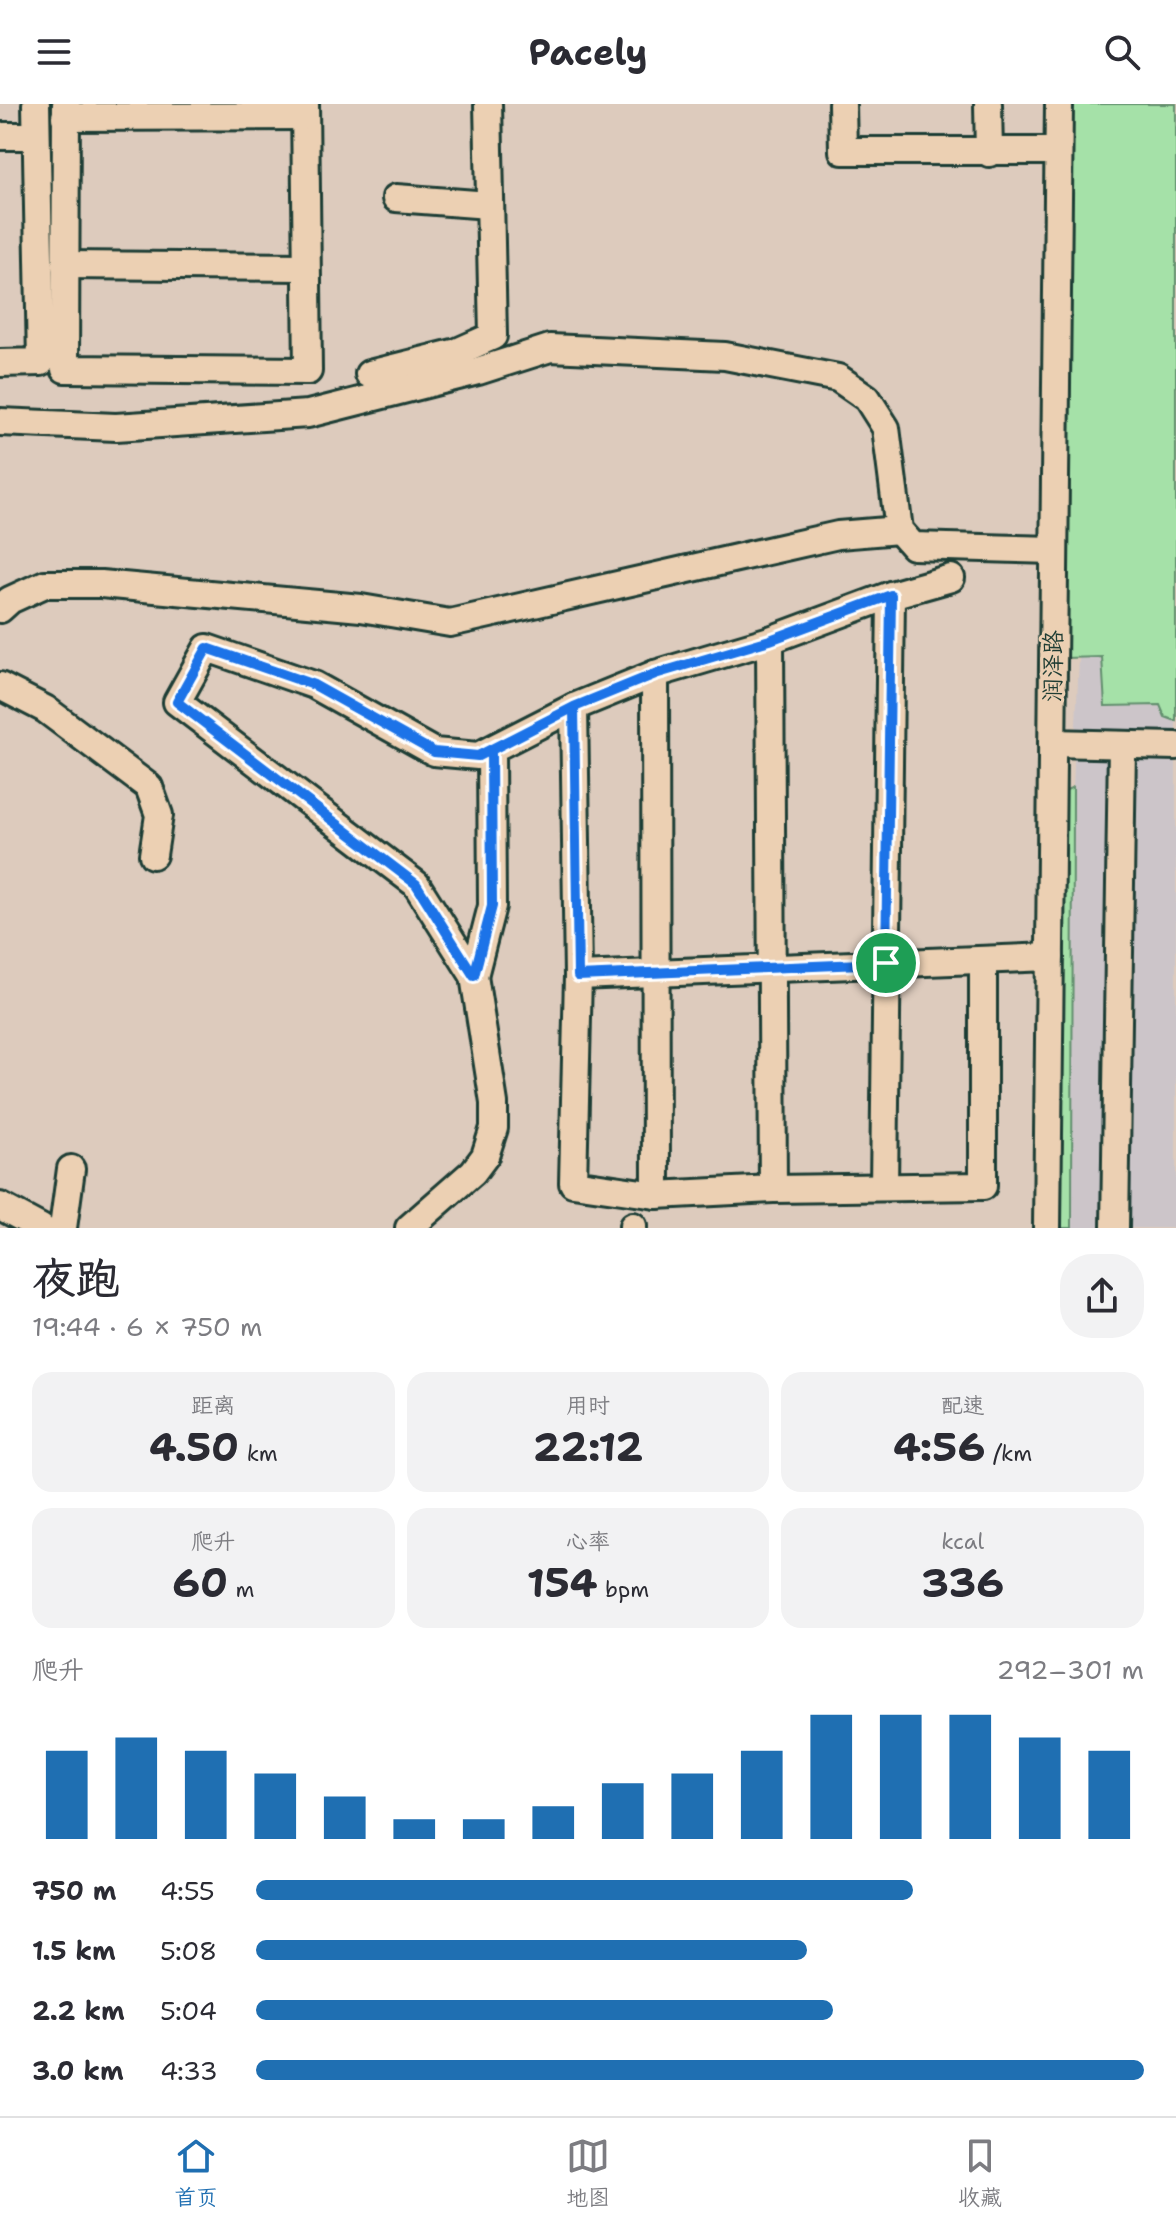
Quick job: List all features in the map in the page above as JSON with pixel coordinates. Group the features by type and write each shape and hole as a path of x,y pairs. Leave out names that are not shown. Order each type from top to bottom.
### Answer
{"street":[{"path":"0,363 41,362 36,104"},
{"path":"369,374 457,352 493,336 488,104"},
{"path":"842,104 843,151 1058,151"},
{"path":"988,104 989,153"},
{"name":"润泽路","path":"1047,1228 1059,104"},
{"path":"66,110 305,110 308,371 65,369 66,110"},
{"path":"0,136 36,136"},
{"path":"396,198 489,205"},
{"path":"65,265 306,267"},
{"path":"0,422 116,427 308,414 478,371 550,348 725,356 838,378 867,398 886,428 899,530 913,546 1054,550"},
{"path":"0,609 10,600 45,584 101,584 361,608 450,623 838,535 899,530"},
{"path":"409,1228 473,1172 485,1156 494,1128 494,1103 474,976 416,884 177,702 207,648 314,685 434,752 478,756 574,707 655,674 770,640 891,595 951,578"},
{"path":"884,1187 891,595"},
{"path":"770,640 773,1189"},
{"path":"655,674 656,1195"},
{"path":"0,686 45,709 149,787 159,815 153,855"},
{"path":"574,707 578,976 573,1183 656,1195 773,1189 983,1186 983,960"},
{"path":"1052,743 1176,746"},
{"path":"1115,1228 1122,745"},
{"path":"474,976 492,906 491,750"},
{"path":"578,976 1050,957"},
{"path":"63,1228 71,1169"},
{"path":"0,1206 41,1228"}],"shaded area":[{"path":"1176,104 1176,1228 1072,1228 1073,787 1079,659"}],"green space":[{"path":"1071,104 1176,104 1176,721 1165,717 1160,705 1105,706 1102,657 1065,658"},
{"path":"1073,787 1072,1228 1056,1228 1060,793"}],"route":[{"path":"886,963 578,976 574,707 491,750 492,906 474,976 416,884 177,702 207,648 314,685 434,752 478,756 574,707 655,674 770,640 891,595 886,963"}]}
